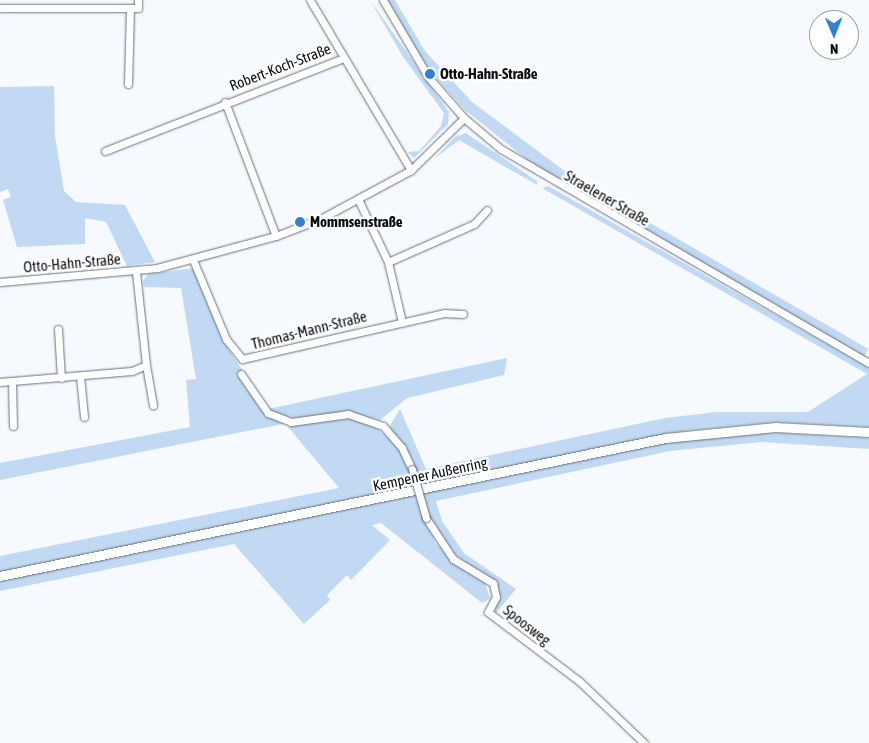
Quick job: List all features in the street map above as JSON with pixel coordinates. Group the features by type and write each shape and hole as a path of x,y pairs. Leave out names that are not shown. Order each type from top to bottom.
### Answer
{"main road":[{"name":"Kempener Außenring","path":"0,576 665,438 775,427 869,432"}],"street":[{"path":"24,0 24,8"},
{"path":"0,8 138,8 138,0"},
{"path":"310,0 343,58"},
{"name":"Straelener Straße","path":"382,0 428,78 464,118 501,149 572,195 869,363"},
{"path":"128,84 130,8"},
{"name":"Robert-Koch-Straße","path":"105,151 226,102 343,58 411,170"},
{"path":"226,102 276,236"},
{"name":"Otto-Hahn-Straße","path":"0,282 136,271 193,260 276,236 358,199 411,170 464,118"},
{"path":"358,199 388,262 402,322"},
{"path":"388,262 474,224 487,210"},
{"name":"Thomas-Mann-Straße","path":"193,260 226,339 242,359 402,322 463,314"},
{"path":"136,271 146,365 153,405"},
{"path":"58,329 61,378"},
{"path":"0,382 132,371 146,365"},
{"name":"Spoosweg","path":"241,374 268,413 291,422 348,414 383,426 402,448 412,469 426,518 453,559 493,584 496,598 488,612 579,681 644,743"},
{"path":"80,376 84,417"},
{"path":"12,382 13,426"}],"shaded area":[{"path":"370,0 449,112 448,124 414,158 408,152 419,151 441,126 444,113 403,57"},
{"path":"384,0 395,0 425,51 472,102 578,181 577,185 571,187 529,161 465,110 427,68"},
{"path":"54,86 55,136 64,191 76,202 125,205 155,262 127,266 106,222 85,218 85,244 17,247 3,200 11,197 8,189 0,192 0,87"},
{"path":"466,133 537,181 537,185 459,140 434,159 456,136"},
{"path":"581,183 869,349 863,359 575,193"},
{"path":"548,186 869,368 869,427 777,422 685,431 0,572 0,556 339,488 288,427 307,422 337,417 369,423 394,442 416,471 389,427 400,409 426,469 665,418 717,412 808,412 867,374 542,188"},
{"path":"194,268 223,341 268,409 507,358 504,375 407,398 380,420 348,412 295,418 263,411 283,424 0,480 0,463 190,427 186,380 196,379 181,288 144,287 143,281 148,274"},
{"path":"765,432 869,438 869,449 762,442 670,451 436,501 442,521 464,553 516,589 495,614 498,586 449,550 419,505 436,544 485,582 490,599 482,603 381,523 372,525 390,540 351,580 347,575 327,595 330,600 304,624 234,544 0,591 0,580 667,442"}],"place":[{"name":"Otto-Hahn-Straße","path":"430,74"},
{"name":"Mommsenstraße","path":"300,222"}]}
